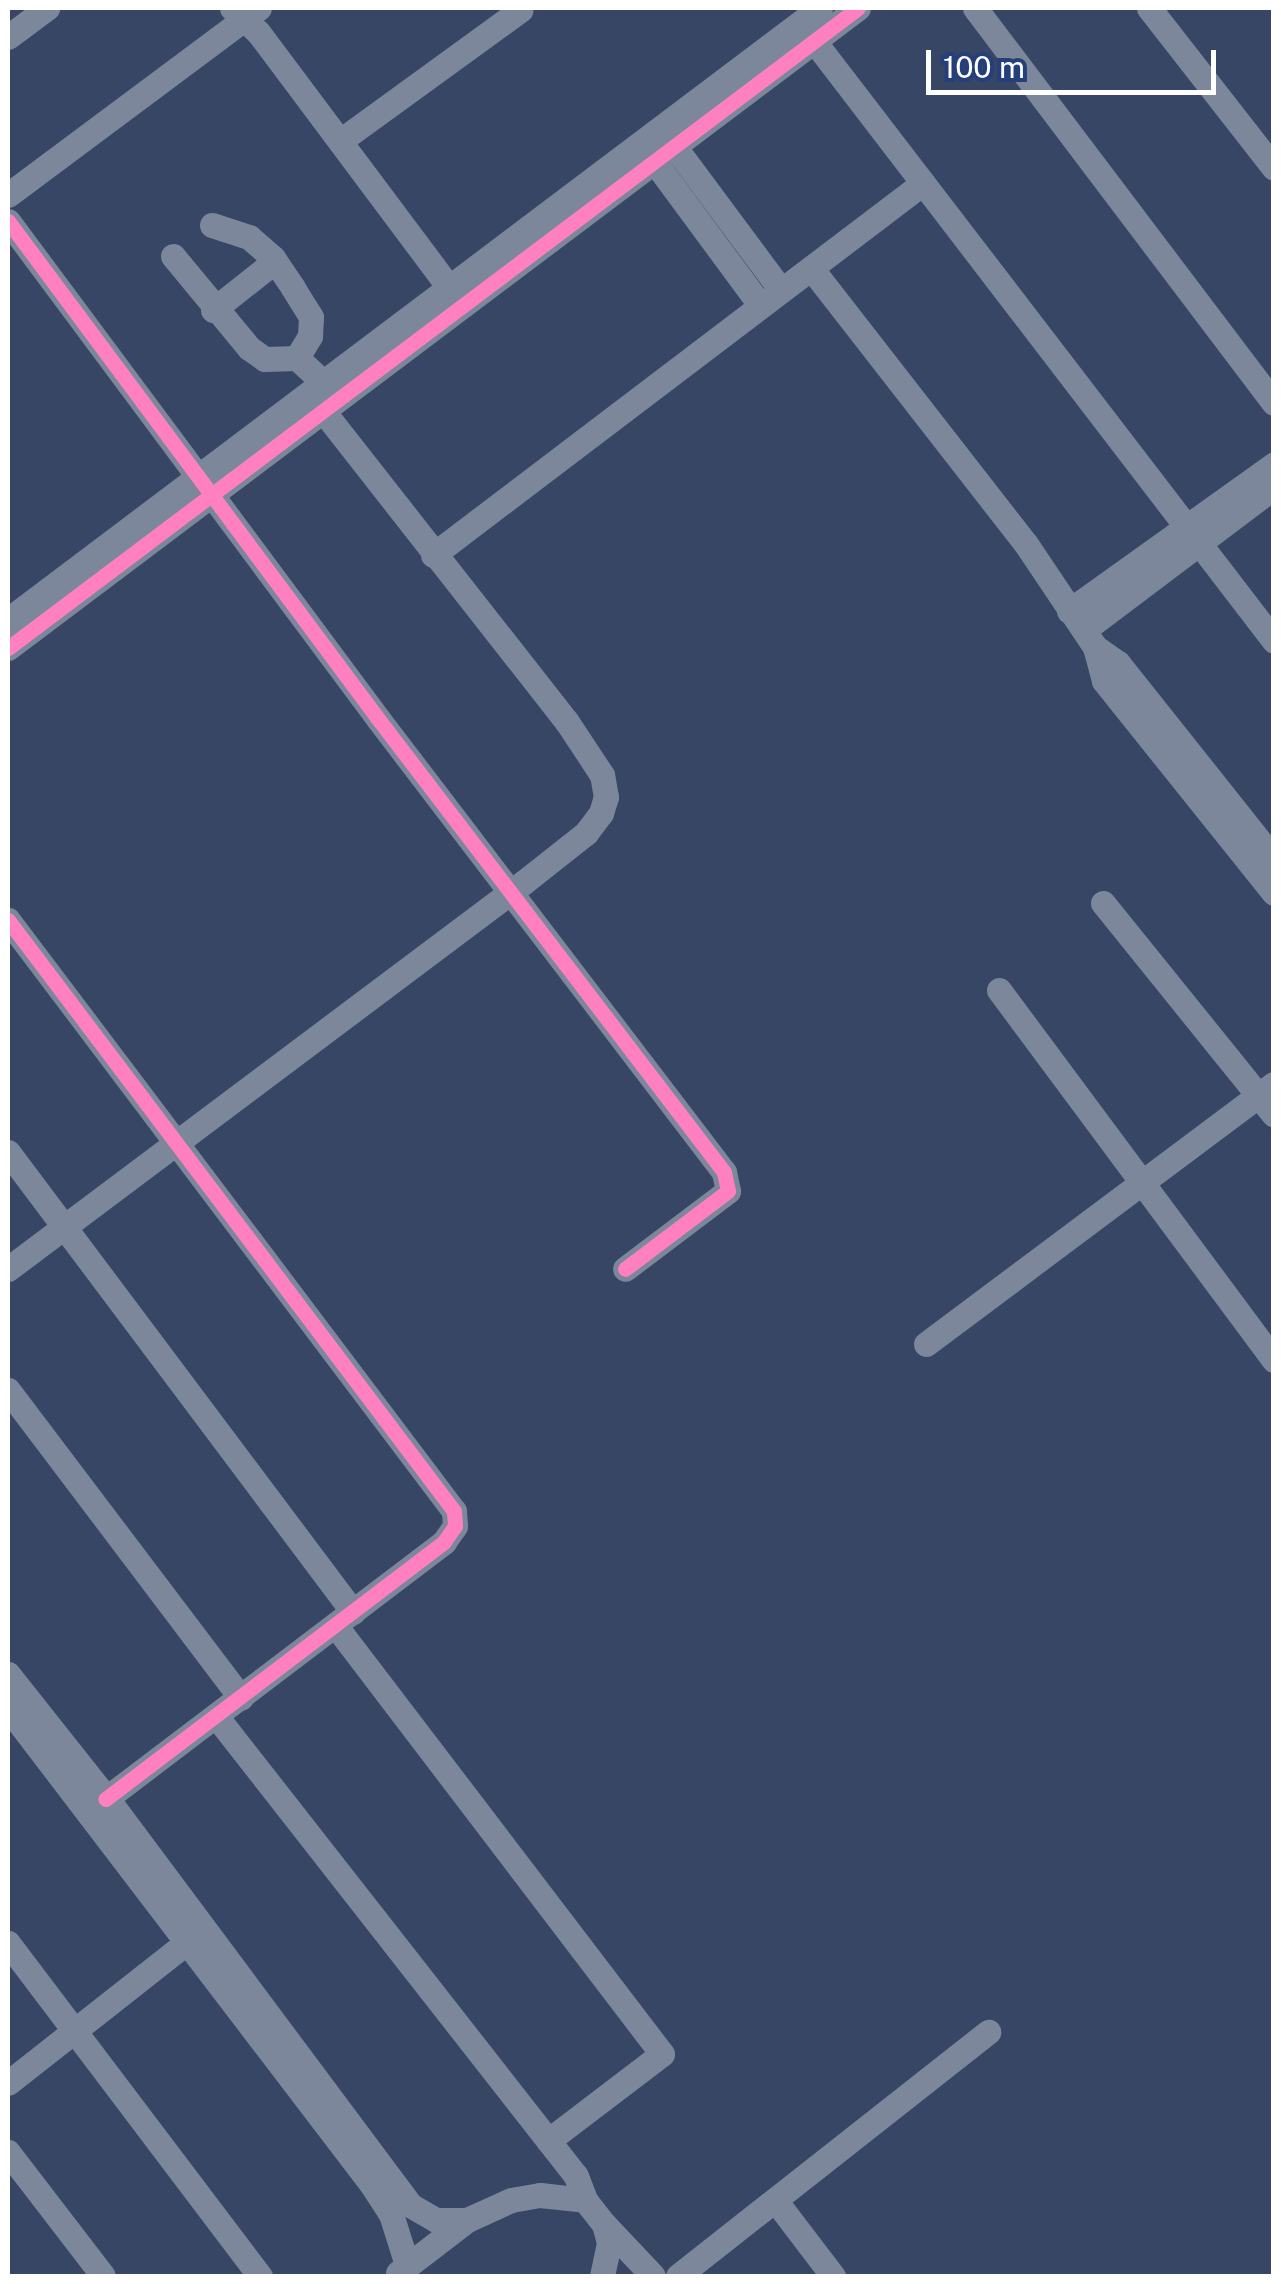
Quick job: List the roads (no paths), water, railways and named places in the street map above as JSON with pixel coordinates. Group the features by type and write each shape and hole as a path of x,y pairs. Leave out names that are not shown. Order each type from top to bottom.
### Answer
{"street":[{"path":"8,37 47,8"},
{"path":"8,648 324,382 820,8"},
{"path":"8,620 323,410 858,8"},
{"path":"975,8 1274,403"},
{"path":"1149,8 1274,168"},
{"path":"340,141 520,10"},
{"path":"8,195 245,11 449,287"},
{"path":"814,40 1274,641"},
{"path":"664,154 770,298"},
{"path":"434,555 924,183"},
{"path":"8,221 724,1172 728,1191 625,1269"},
{"path":"212,226 249,237 275,262 312,316 310,336 297,358"},
{"path":"173,256 213,310 249,348 266,359 297,358 324,382"},
{"path":"213,310 275,262"},
{"path":"812,268 1026,544 1083,630 1104,681 1274,893"},
{"path":"8,1269 586,834 602,813 606,798 602,775 567,722 323,410"},
{"path":"1083,630 1274,464"},
{"path":"1192,536 1274,487"},
{"path":"1083,630 1118,663 1274,859"},
{"path":"926,1344 1142,1186 1269,1099 1103,903"},
{"path":"8,920 454,1510 455,1526 444,1542 106,1799"},
{"path":"999,990 1274,1360"},
{"path":"8,1152 662,2054 658,2061 548,2142"},
{"path":"8,1390 240,1698"},
{"path":"8,1674 410,2205 436,2220 467,2220"},
{"path":"8,1708 372,2185 391,2214 400,2271 467,2220 511,2200 540,2194 585,2200"},
{"path":"216,1716 576,2176 585,2200 653,2276"},
{"path":"8,2083 187,1942"},
{"path":"8,1943 260,2276"},
{"path":"678,2276 988,2032"},
{"path":"8,2152 103,2276"},
{"path":"775,2200 832,2276"},
{"path":"602,2276 609,2243 604,2224"}]}
